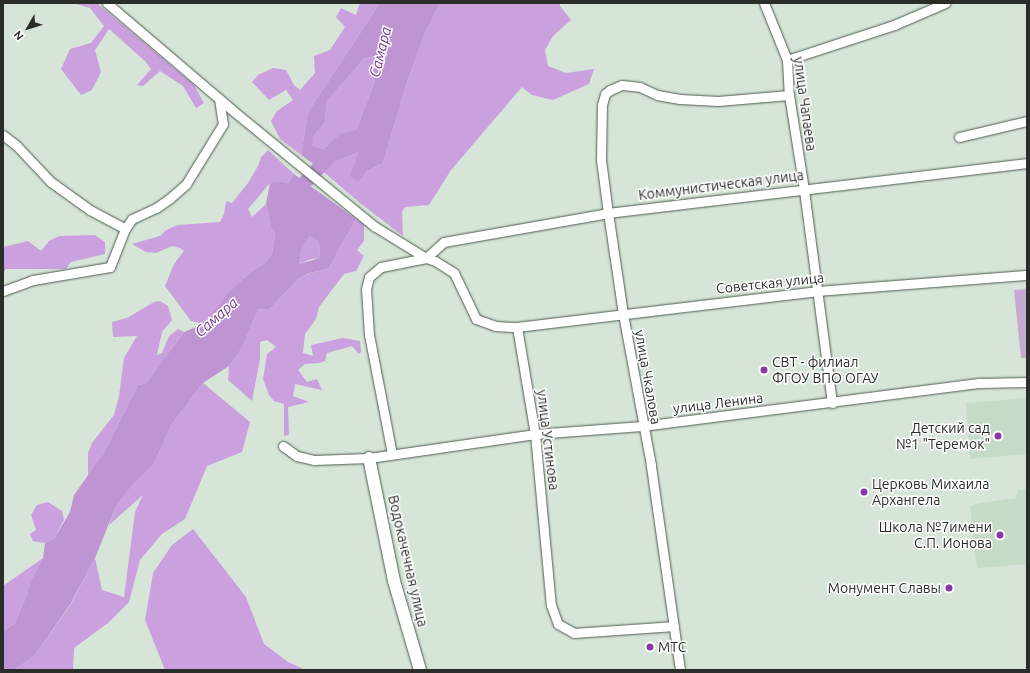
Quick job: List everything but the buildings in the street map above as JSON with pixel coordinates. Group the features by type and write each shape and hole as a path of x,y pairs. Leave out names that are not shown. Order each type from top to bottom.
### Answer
{"street":[{"path":"107,3 231,109 374,226 426,258 435,260 454,273 476,320 495,326 517,327"},
{"name":"улица Чапаева","path":"764,3 787,60 788,95 804,190 832,403"},
{"path":"787,60 894,25 945,3"},
{"name":"улица Чкалова","path":"680,670 651,464 642,426 608,212 601,160 602,105 605,94 622,85 640,87 657,95 680,99 718,101 788,95"},
{"path":"3,291 33,280 110,267 125,229 132,219 156,208 186,184 223,124 219,98"},
{"path":"959,137 1027,120"},
{"path":"3,135 16,145 51,182 90,210 125,229"},
{"name":"Коммунистическая улица","path":"426,258 444,242 608,212 1027,163"},
{"path":"392,454 369,335 366,289 369,277 381,267 426,258"},
{"name":"Советская улица","path":"517,327 818,291 1027,275"},
{"name":"улица Устинова","path":"517,327 535,434 551,605 558,624 574,633 674,626"},
{"name":"улица Ленина","path":"284,446 297,456 314,460 369,458 535,434 642,426 980,383 1027,382"},
{"name":"Водокачечная улица","path":"369,458 394,581 420,670"}],"shaded area":[{"path":"73,3 97,3 194,85 204,103 196,108 183,86 160,71 143,86 137,85 151,69 146,62 109,29 95,50 101,72 92,90 81,95 61,69 70,49 91,43 104,26 90,8"},
{"path":"360,3 380,3 308,112 301,155 280,139 271,121 277,111 293,100 286,90 269,100 252,82 258,75 273,68 286,70 294,85 300,90 315,73 314,56 330,50 345,27 336,17 341,8 356,15"},
{"path":"440,3 560,3 560,6 571,20 553,36 545,50 548,66 566,73 594,69 589,84 553,100 532,95 522,87 451,170 429,205 405,207 402,212 403,236 360,203 319,168 359,152 359,182 367,171 383,163 407,82 425,33"},
{"path":"375,56 375,81 356,130 341,133 323,149 311,146 313,137 325,122 327,101 364,59"},
{"path":"268,150 294,174 289,183 277,181 270,183 248,209 252,217 266,204 271,227 275,234 272,254 266,262 247,275 228,293 203,324 191,321 165,286 174,264 184,251 180,248 172,246 156,253 146,252 132,244 160,236 166,230 178,225 220,222 224,214 226,201 232,203 248,183 258,166 261,157"},
{"path":"356,219 364,224 364,241 357,250 364,256 356,271 344,274 319,307 316,319 305,334 303,353 313,356 311,345 343,338 360,341 361,352 359,354 352,346 327,353 325,361 305,364 298,370 307,382 317,379 322,390 295,384 293,396 309,402 288,407 289,435 284,436 284,404 274,401 269,395 263,379 267,354 276,347 267,340 260,342 260,359 252,401 228,380 229,366 242,348 258,309 269,310 297,280 310,273 328,269"},
{"path":"95,235 105,242 105,254 71,262 66,269 6,269 3,274 3,247 28,241 41,251 49,241 59,236"},
{"path":"310,236 319,242 320,258 311,259 299,264 302,246"},
{"path":"1027,289 1027,358 1021,358 1014,290"},
{"path":"160,301 168,306 172,320 162,332 157,355 162,353 169,336 178,329 184,332 146,383 138,385 104,453 88,478 88,453 92,443 114,415 119,396 124,358 137,336 113,337 112,322 127,318 154,302"},
{"path":"203,383 250,422 242,452 207,466 185,519 162,534 140,560 129,602 108,623 74,648 73,670 14,670 34,656 71,604 95,558 102,590 124,597 135,512 143,495 109,525 116,506 134,481 153,465 172,424"},
{"name":"Детский сад №1 \"Теремок\"","path":"1026,398 1027,454 970,459 966,403"},
{"name":"Школа №7имени С.П. Ионова","path":"1027,489 1027,564 977,568 970,506 980,503 1016,498 1018,490"},
{"path":"48,502 62,511 64,520 54,539 45,543 33,541 30,534 36,530 31,515 37,505"},
{"path":"193,529 246,597 264,644 288,662 306,670 165,670 145,620 153,573 172,545"},
{"path":"43,558 31,581 15,623 3,632 3,586"}],"water":[{"path":"380,3 440,3 425,33 407,82 383,163 367,171 359,182 350,176 359,152 319,168 301,155 308,112","holes":["374,56 375,81 356,130 341,133 323,149 312,146 313,137 325,122 327,101 364,59"]},
{"path":"294,174 356,219 328,269 309,273 297,280 269,310 258,309 242,348 229,366 203,383 172,424 153,465 134,482 116,506 95,558 71,603 34,656 14,670 3,670 3,632 15,623 31,581 43,558 45,543 54,539 70,512 74,495 104,453 138,385 146,383 184,332 203,324 228,293 247,275 266,262 272,254 275,234 271,227 266,204 270,183 277,181 289,183","holes":["310,236 319,242 320,258 299,264 302,246"]}],"waterway":[{"name":"Самара","path":"293,195 331,155"}],"place":[{"name":"СВТ - филиал ФГОУ ВПО ОГАУ","path":"764,370"},
{"name":"Детский сад №1 \"Теремок\"","path":"998,436"},
{"name":"Церковь Михаила Архангела","path":"864,492"},
{"name":"Школа №7имени С.П. Ионова","path":"1000,535"},
{"name":"Монумент Славы","path":"949,588"},
{"name":"МТС","path":"650,647"}]}
